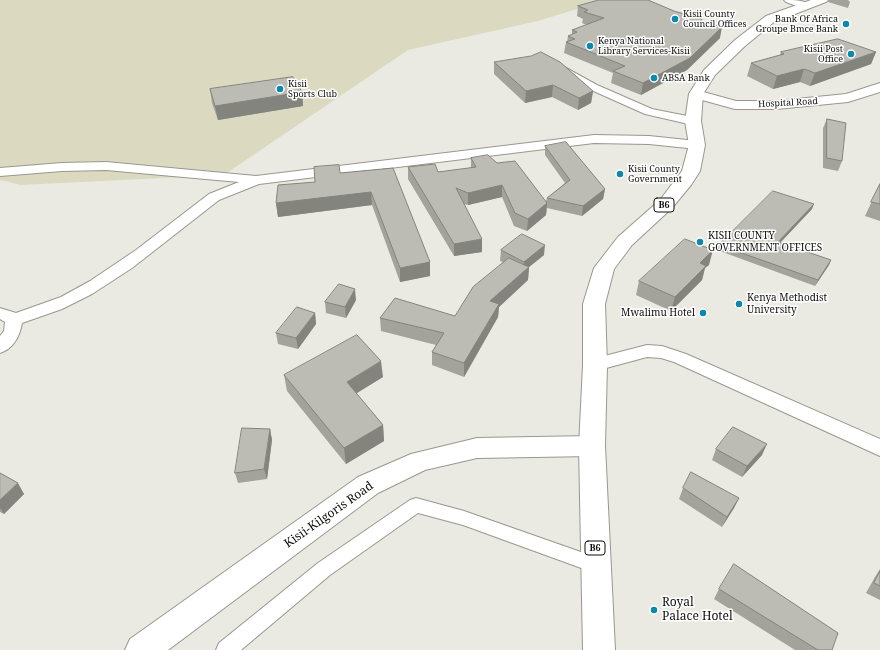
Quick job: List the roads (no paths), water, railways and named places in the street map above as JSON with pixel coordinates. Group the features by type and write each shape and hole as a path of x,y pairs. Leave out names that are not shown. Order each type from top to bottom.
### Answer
{"main road":[{"name":"B6","path":"599,650 592,446 595,365 593,335 594,304 604,268 625,242 666,204 686,181 691,171 697,145 693,121 696,94 710,73 757,28 770,19 806,2"},
{"name":"Kisii-Kilgoris Road","path":"141,650 368,486 420,461 477,448 592,446"}],"street":[{"path":"552,63 593,87 649,112 693,121"},
{"name":"Hospital Road","path":"696,94 735,105 777,105 848,98 880,87"},
{"path":"0,172 62,167 106,166 257,180 594,139 649,140 697,145"},
{"path":"0,347 12,333 7,317 53,306 95,286 143,253 214,198 226,191 257,180"},
{"path":"595,365 647,351 662,352 680,358 880,448"},
{"path":"226,650 324,569 416,505 464,518 595,565"}],"place":[{"name":"Kisii County Council Offices","path":"675,19"},
{"name":"Bank Of Africa Groupe Bmce Bank","path":"846,24"},
{"name":"Kenya National Library Services-Kisii","path":"590,46"},
{"name":"Kisii Post Office","path":"851,54"},
{"name":"ABSA Bank","path":"654,78"},
{"name":"Kisii Sports Club","path":"280,89"},
{"name":"Kisii County Government","path":"620,174"},
{"name":"KISII COUNTY GOVERNMENT OFFICES","path":"700,242"},
{"name":"Kenya Methodist University","path":"739,304"},
{"name":"Mwalimu Hotel","path":"703,313"},
{"name":"Royal Palace Hotel","path":"654,610"}]}
